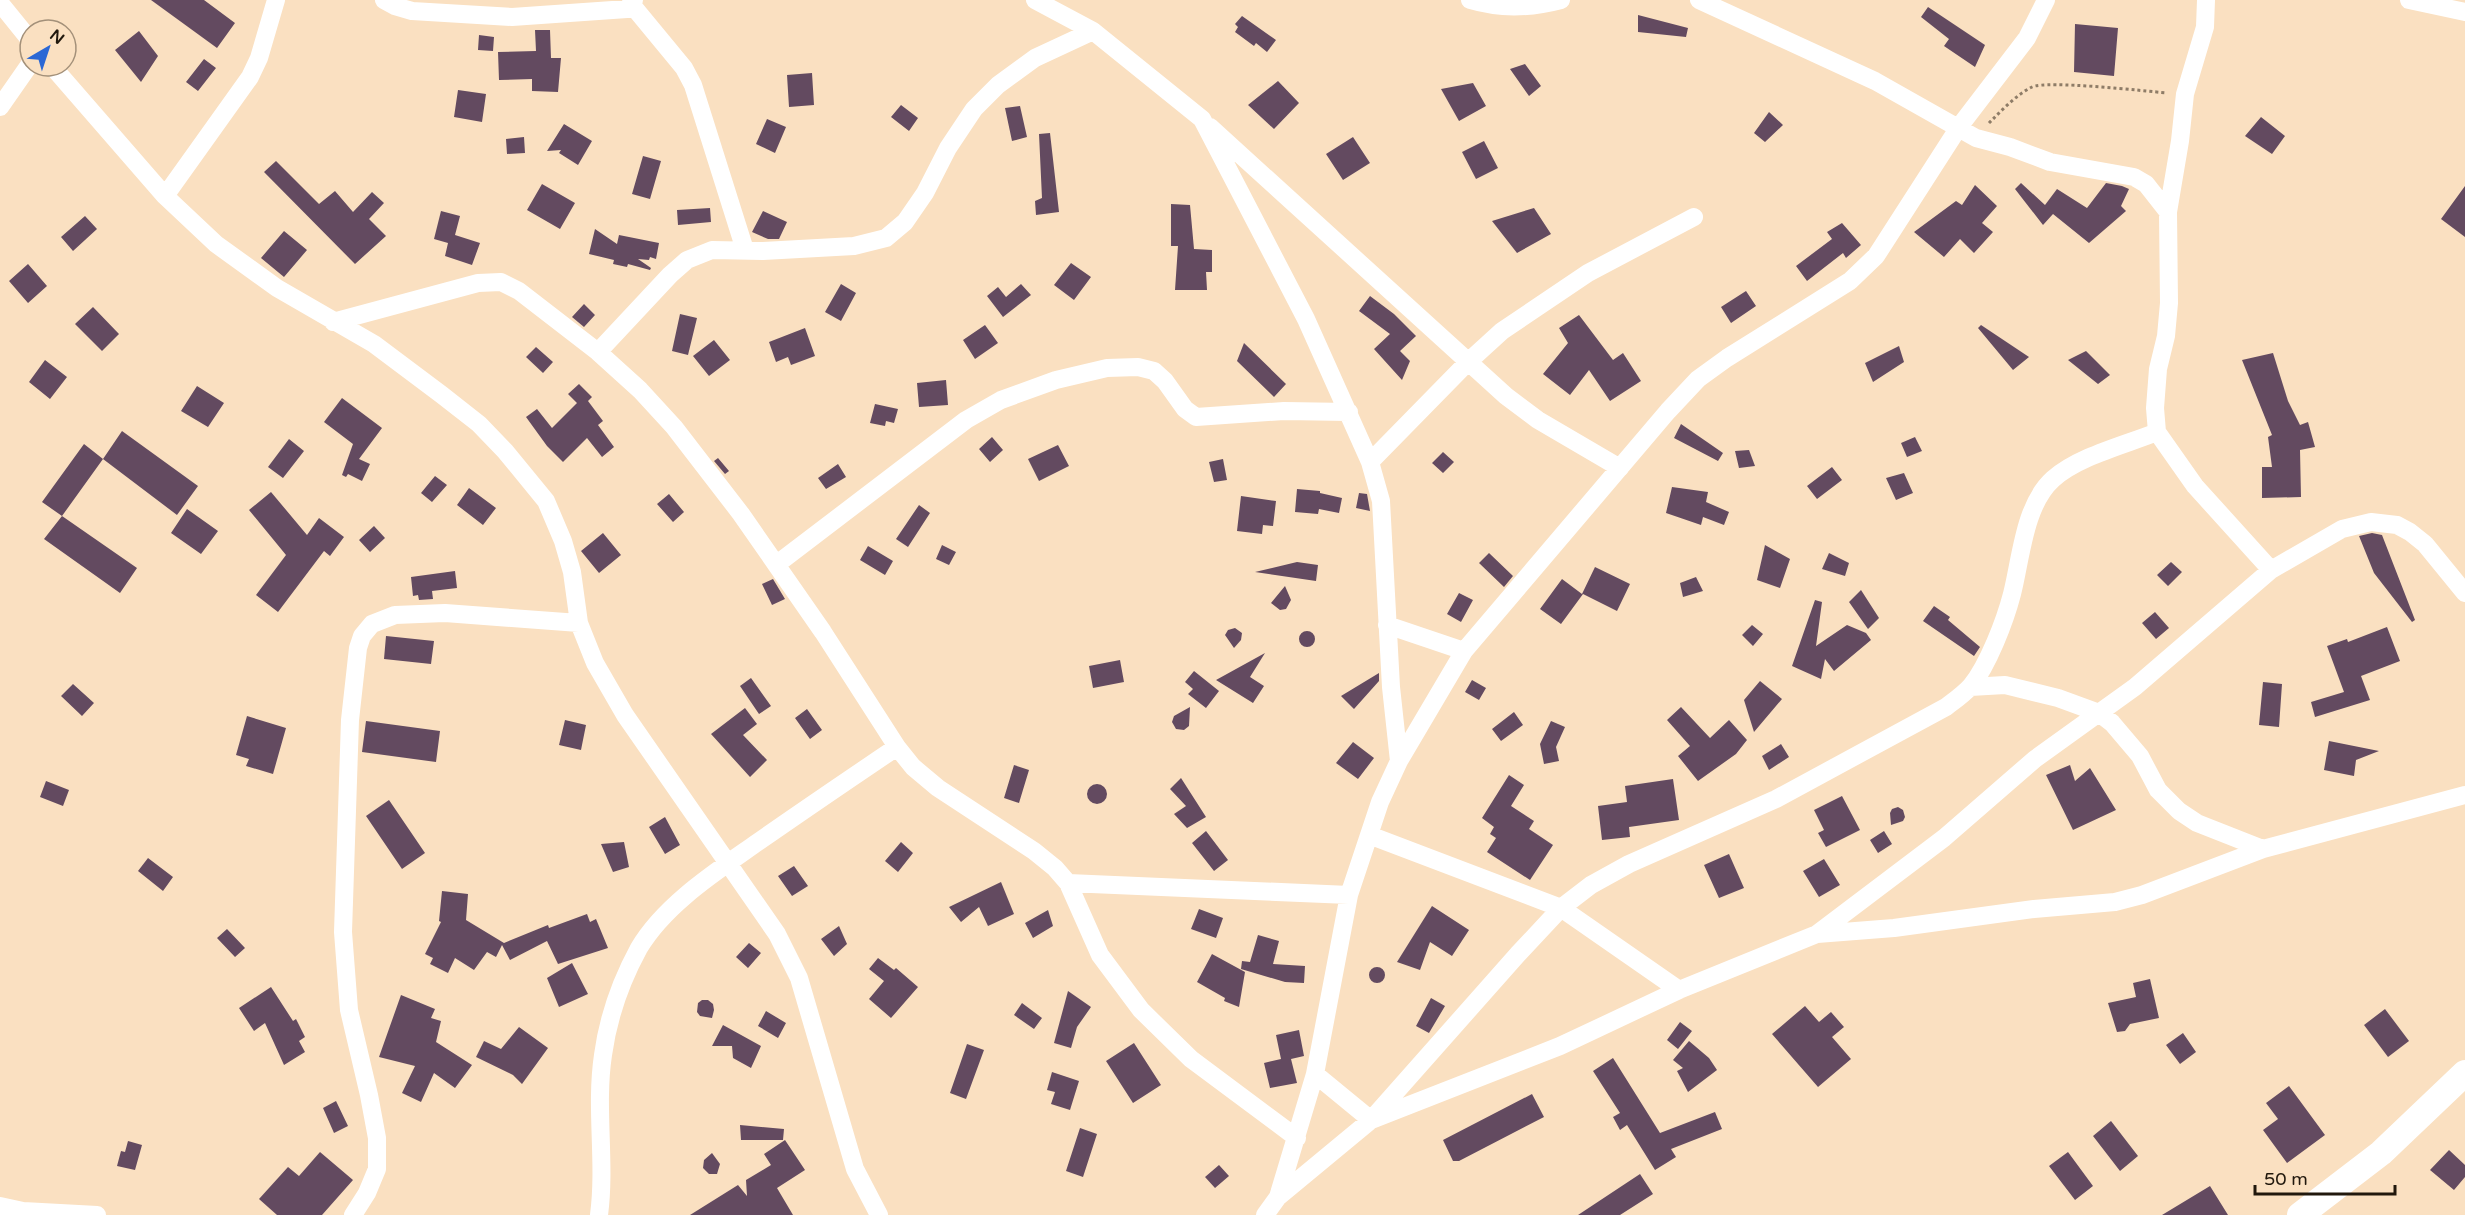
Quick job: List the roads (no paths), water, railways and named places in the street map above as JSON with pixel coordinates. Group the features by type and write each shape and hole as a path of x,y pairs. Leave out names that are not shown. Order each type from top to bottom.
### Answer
{"street":[{"path":"165,196 250,77 260,58 276,0"},
{"path":"384,0 412,11 512,17 627,9 633,3 684,68 693,85 745,250"},
{"path":"1035,0 1093,31 1202,119 1506,396 1538,420 1620,468"},
{"path":"1470,0 1497,6 1519,7 1561,0"},
{"path":"1699,0 1875,81 1976,138 2010,147 2050,162 2134,177 2146,184 2168,212"},
{"path":"1278,1197 1315,1074 1349,895 1380,802 1399,761 1464,651 1668,411 1698,379 1726,358 1850,281 1876,256 1959,127 2027,38 2046,0"},
{"path":"2206,0 2205,27 2185,94 2168,212 2169,303 2166,336 2158,369 2155,408 2157,432 2195,486 2271,570"},
{"path":"2409,0 2465,12"},
{"path":"0,3 18,25"},
{"path":"598,352 670,275 687,260 712,250 854,246 886,238 905,222 925,193 948,148 974,109 998,85 1035,58 1093,31"},
{"path":"0,107 20,78"},
{"path":"62,78 165,196 216,244 277,288 374,344 479,424 505,451 546,501 564,541 572,572 579,623 595,663 625,715 777,934 799,978 855,1169 879,1215"},
{"path":"1202,119 1306,319 1370,462 1381,501 1391,687 1399,761"},
{"path":"1370,462 1468,362 1502,331 1588,273 1694,217"},
{"path":"333,322 478,283 501,282 519,291 598,352 640,390 674,427 777,564 897,747 913,766 938,789 1034,851 1055,868 1068,883 1100,955 1141,1010 1191,1059 1296,1138"},
{"path":"777,564 966,420 1001,400 1056,380 1107,368 1138,367 1154,371 1165,381 1185,409 1196,417 1284,411 1349,412"},
{"path":"1265,1215 1278,1197 1371,1120 1561,909 1591,885 1620,869 1776,799 1946,707 1970,687 1984,665 2012,595 2018,561 2039,498 2052,480 2076,464 2157,432"},
{"path":"1371,1120 1560,1046 1678,990 1817,934 1944,837 2035,759 2135,687 2271,570 2342,529 2371,522 2397,525 2417,538 2465,593"},
{"path":"353,1215 367,1193 377,1169 377,1138 349,1010 342,932 350,720 358,648 362,636 372,624 394,615 445,613 579,623"},
{"path":"1387,626 1464,651"},
{"path":"1970,687 2005,685 2058,698 2098,713 2112,723 2140,756 2158,790 2179,811 2197,823 2263,849"},
{"path":"598,1215 601,1196 600,1124 603,1056 618,992 640,946 675,905 727,864 897,747"},
{"path":"1817,934 1894,928 2034,909 2115,902 2142,896 2263,849 2465,795"},
{"path":"1369,835 1561,909 1678,990"},
{"path":"1068,883 1349,895"},
{"path":"2300,1215 2381,1153 2465,1073"},
{"path":"1315,1074 1371,1120"},
{"path":"0,1206 23,1211 97,1215"}]}
